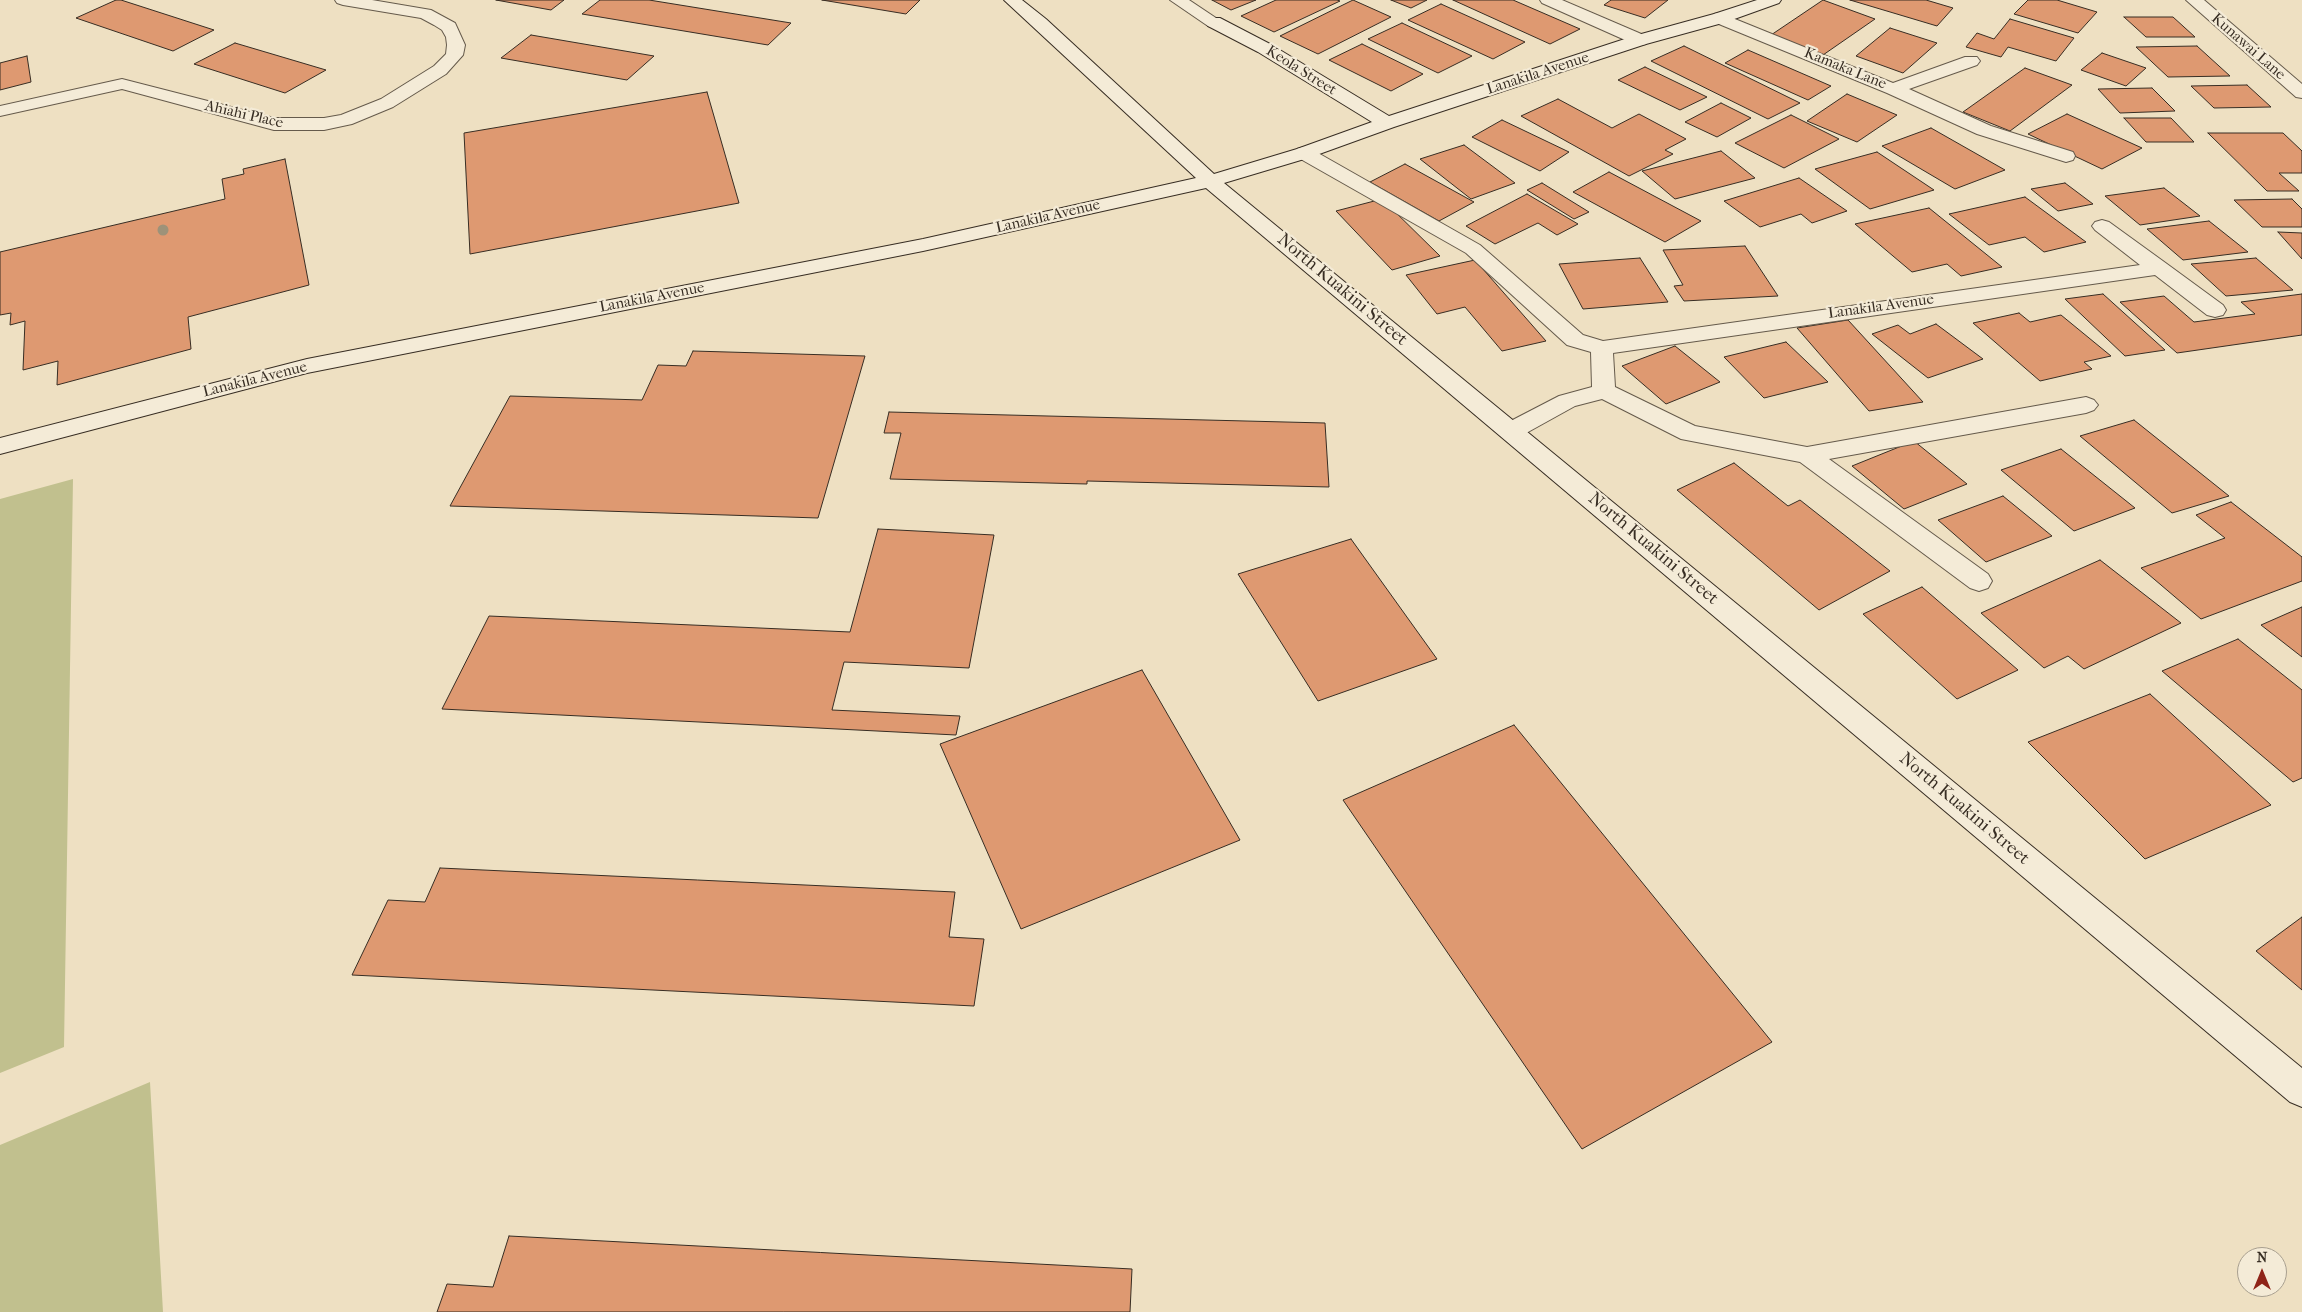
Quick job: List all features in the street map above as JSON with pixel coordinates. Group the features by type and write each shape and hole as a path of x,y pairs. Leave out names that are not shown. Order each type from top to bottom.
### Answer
{"street":[{"name":"Ahiahi Place","path":"0,111 122,84 274,124 299,126 324,124 346,120 388,103 440,70 454,55 456,45 454,37 449,28 440,21 425,14 342,0"},
{"name":"North Kuakini Street","path":"1012,0 1040,23 1210,181 2302,1090"},
{"name":"Keola Street","path":"1178,0 1214,22 1264,48 1386,123"},
{"path":"1548,0 1640,40"},
{"name":"Lanakila Avenue","path":"0,446 307,366 923,245 1210,181 1304,153 1386,123 1640,40 1720,18 1773,0"},
{"name":"Kunawai Lane","path":"2194,0 2302,94"},
{"name":"Kamaka Lane","path":"1720,18 1893,89 1971,61"},
{"path":"1893,89 1984,130 2066,156"},
{"name":"Lanakila Avenue","path":"1304,153 1473,248 1575,340 1602,348 2160,268"},
{"path":"2102,226 2215,310"},
{"path":"1602,348 1604,391"},
{"path":"1511,431 1568,401 1604,391 1689,433 1807,455 2086,405"},
{"path":"1807,455 1979,581"}],"shaded area":[{"path":"73,479 64,1047 0,1073 0,499"},
{"path":"150,1082 163,1312 0,1312 0,1145"}],"building":[{"path":"116,0 214,30 173,51 76,18"},
{"path":"496,0 564,0 551,10"},
{"path":"600,0 649,0 791,23 768,45 582,14"},
{"path":"822,0 920,0 906,14"},
{"path":"1212,0 1256,0 1231,10"},
{"path":"1276,0 1340,1 1274,32 1241,16"},
{"path":"1353,0 1391,17 1318,54 1280,36"},
{"path":"1391,0 1427,0 1411,8"},
{"path":"1453,0 1513,0 1580,29 1550,44"},
{"path":"1611,0 1668,0 1645,18 1604,5"},
{"path":"1823,0 1875,19 1823,55 1771,35"},
{"path":"1850,0 1926,0 1953,8 1937,26"},
{"path":"2028,0 2057,0 2097,12 2078,33 2014,14"},
{"path":"1441,4 1525,42 1493,59 1408,20"},
{"path":"2124,17 2173,17 2195,37 2146,37"},
{"path":"2010,19 2074,38 2056,61 2008,47 2001,57 1966,47 1977,33 1994,39"},
{"path":"1402,23 1472,56 1438,73 1368,39"},
{"path":"1890,28 1937,43 1903,73 1856,56"},
{"path":"531,35 654,56 627,80 501,58"},
{"path":"235,43 326,70 285,93 194,64"},
{"path":"1362,44 1423,74 1391,91 1329,60"},
{"path":"1684,46 1800,103 1768,119 1651,61"},
{"path":"2197,46 2230,76 2168,77 2136,47"},
{"path":"1748,50 1831,86 1808,100 1725,63"},
{"path":"2102,53 2146,68 2126,86 2081,70"},
{"path":"27,56 31,82 0,90 0,63"},
{"path":"1645,67 1707,97 1680,110 1618,80"},
{"path":"2025,68 2072,85 2010,131 1963,112"},
{"path":"2247,85 2271,107 2214,108 2191,86"},
{"path":"2152,88 2175,111 2120,113 2098,89"},
{"path":"707,92 739,203 470,254 464,133"},
{"path":"1847,94 1897,115 1857,142 1807,121"},
{"path":"1558,99 1612,128 1639,114 1686,139 1665,150 1673,154 1629,176 1521,116"},
{"path":"1721,103 1751,118 1717,137 1685,122"},
{"path":"2067,114 2142,148 2102,169 2028,134"},
{"path":"1791,115 1839,139 1784,168 1735,143"},
{"path":"2124,118 2171,118 2194,142 2146,142"},
{"path":"1502,120 1569,152 1540,171 1472,137"},
{"path":"1931,128 2005,170 1955,189 1882,146"},
{"path":"2208,133 2283,133 2302,151 2302,173 2279,173 2299,191 2267,191"},
{"path":"1464,145 1515,183 1471,199 1420,159"},
{"path":"1721,151 1755,178 1675,199 1642,171"},
{"path":"1877,152 1934,190 1870,209 1815,169"},
{"path":"285,159 309,285 188,317 191,349 57,385 58,361 23,370 25,321 10,325 11,313 0,315 0,252 225,199 222,179 244,174 243,169"},
{"path":"1405,164 1474,202 1439,221 1370,182"},
{"path":"1609,172 1701,221 1665,242 1573,192"},
{"path":"1799,178 1847,211 1812,223 1801,214 1760,227 1724,201"},
{"path":"1542,183 1589,212 1574,219 1527,190"},
{"path":"2065,183 2093,204 2058,211 2031,189"},
{"path":"2164,188 2200,216 2140,225 2105,196"},
{"path":"1527,194 1578,224 1557,235 1538,223 1495,244 1466,226"},
{"path":"2025,197 2086,242 2044,252 2025,237 1989,245 1949,214"},
{"path":"1382,199 1440,256 1392,270 1336,211"},
{"path":"2292,199 2302,209 2302,227 2262,227 2234,200"},
{"path":"1929,208 2002,267 1961,276 1947,264 1912,272 1855,224"},
{"path":"2209,221 2248,252 2183,260 2147,229"},
{"path":"2278,232 2302,233 2302,259"},
{"path":"1745,246 1778,296 1684,301 1674,286 1683,285 1663,250"},
{"path":"1640,258 1668,302 1583,309 1559,264"},
{"path":"2256,258 2293,290 2226,296 2191,264"},
{"path":"1475,260 1546,341 1502,351 1465,307 1437,314 1406,275"},
{"path":"2103,294 2165,350 2125,356 2065,299"},
{"path":"2302,294 2302,335 2177,353 2120,302 2164,296 2194,322 2255,314 2241,302"},
{"path":"2019,313 2030,322 2061,315 2111,356 2084,362 2092,369 2040,381 1973,323"},
{"path":"1848,320 1923,402 1869,411 1797,328"},
{"path":"1936,324 1983,359 1928,378 1872,334 1898,325 1910,334"},
{"path":"1786,342 1828,382 1764,398 1724,357"},
{"path":"1675,346 1720,382 1666,404 1622,366"},
{"path":"693,351 865,356 818,518 450,506 510,396 642,400 658,365 686,366"},
{"path":"889,412 1325,423 1329,487 1087,481 1087,484 890,479 901,433 884,433"},
{"path":"2134,420 2229,496 2172,513 2080,436"},
{"path":"1914,441 1967,484 1904,509 1852,466"},
{"path":"2061,449 2135,508 2074,531 2001,470"},
{"path":"1734,463 1788,506 1800,500 1890,571 1819,610 1677,490"},
{"path":"2003,496 2052,536 1986,562 1938,520"},
{"path":"2231,502 2302,557 2302,581 2201,619 2141,568 2225,538 2196,515"},
{"path":"878,529 994,535 969,668 844,662 832,710 960,716 956,735 442,709 489,616 850,632"},
{"path":"1351,539 1437,659 1318,701 1238,574"},
{"path":"2100,560 2181,623 2084,669 2068,656 2044,668 1981,613"},
{"path":"1922,587 2018,670 1957,699 1863,614"},
{"path":"2302,607 2302,657 2261,625"},
{"path":"2238,639 2302,690 2302,778 2293,782 2162,671"},
{"path":"1142,670 1240,840 1021,929 940,744"},
{"path":"2150,694 2271,805 2145,859 2028,742"},
{"path":"1514,725 1772,1042 1582,1149 1343,800"},
{"path":"440,868 955,892 949,937 984,939 974,1006 352,975 388,900 425,902"},
{"path":"2302,917 2302,990 2256,951"},
{"path":"509,1236 1132,1269 1130,1312 437,1312 447,1284 493,1287"}]}
